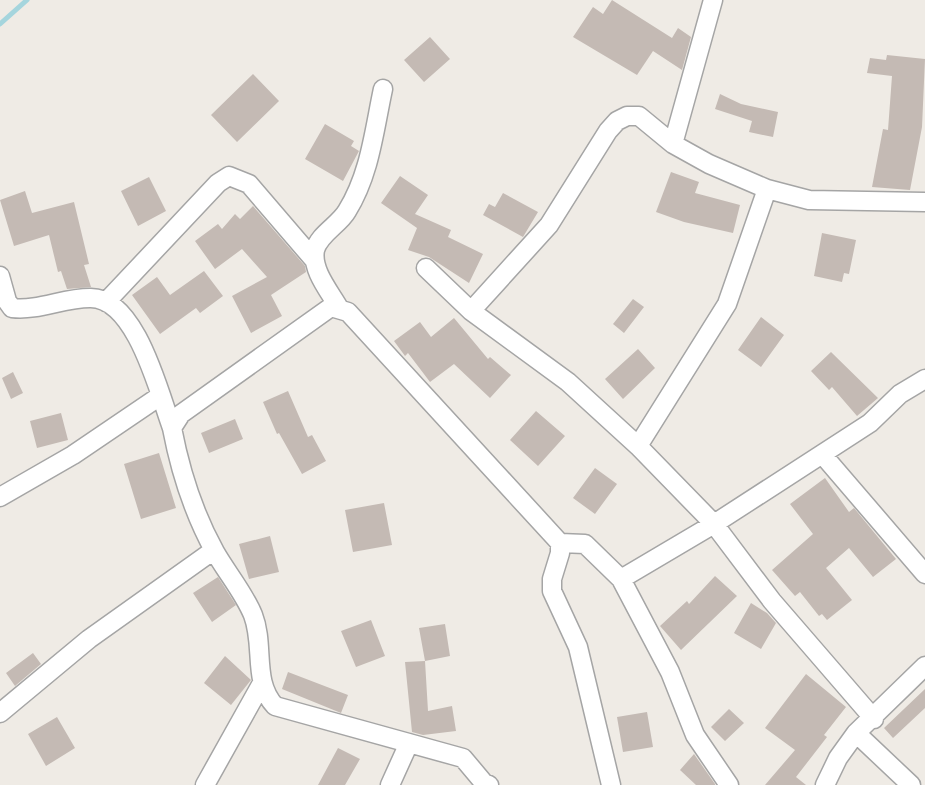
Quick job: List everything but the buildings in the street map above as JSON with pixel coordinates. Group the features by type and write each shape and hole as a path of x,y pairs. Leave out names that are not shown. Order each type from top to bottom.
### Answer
{"street":[{"path":"673,144 713,0"},
{"path":"315,261 319,242 346,213 366,174 383,89"},
{"path":"471,310 549,225 616,121 627,116 639,116 673,144 709,164 767,189 809,200 925,202"},
{"path":"106,302 218,183 229,176 249,184 315,261 339,308"},
{"path":"638,446 727,304 767,189"},
{"path":"426,268 471,310 568,382 638,446 714,524 772,601 874,719"},
{"path":"0,276 7,301 12,308 29,310 91,297 106,302 128,319 172,428 184,478 214,550 253,616 259,644 262,683 265,695 275,706 463,758 484,783 489,785"},
{"path":"172,428 181,414 190,407 331,307 348,312 560,543 560,553 552,579 552,591 578,647 611,785"},
{"path":"621,579 714,524 870,423 900,394 925,379"},
{"path":"0,497 73,455 160,396"},
{"path":"822,454 925,574"},
{"path":"560,543 585,544 621,579 670,672 695,735 729,785"},
{"path":"0,713 89,639 214,550"},
{"path":"825,785 856,733 874,719 925,666"},
{"path":"205,785 262,683"},
{"path":"856,733 911,785"},
{"path":"390,785 409,743"}],"waterway":[{"path":"0,24 27,0"}]}
